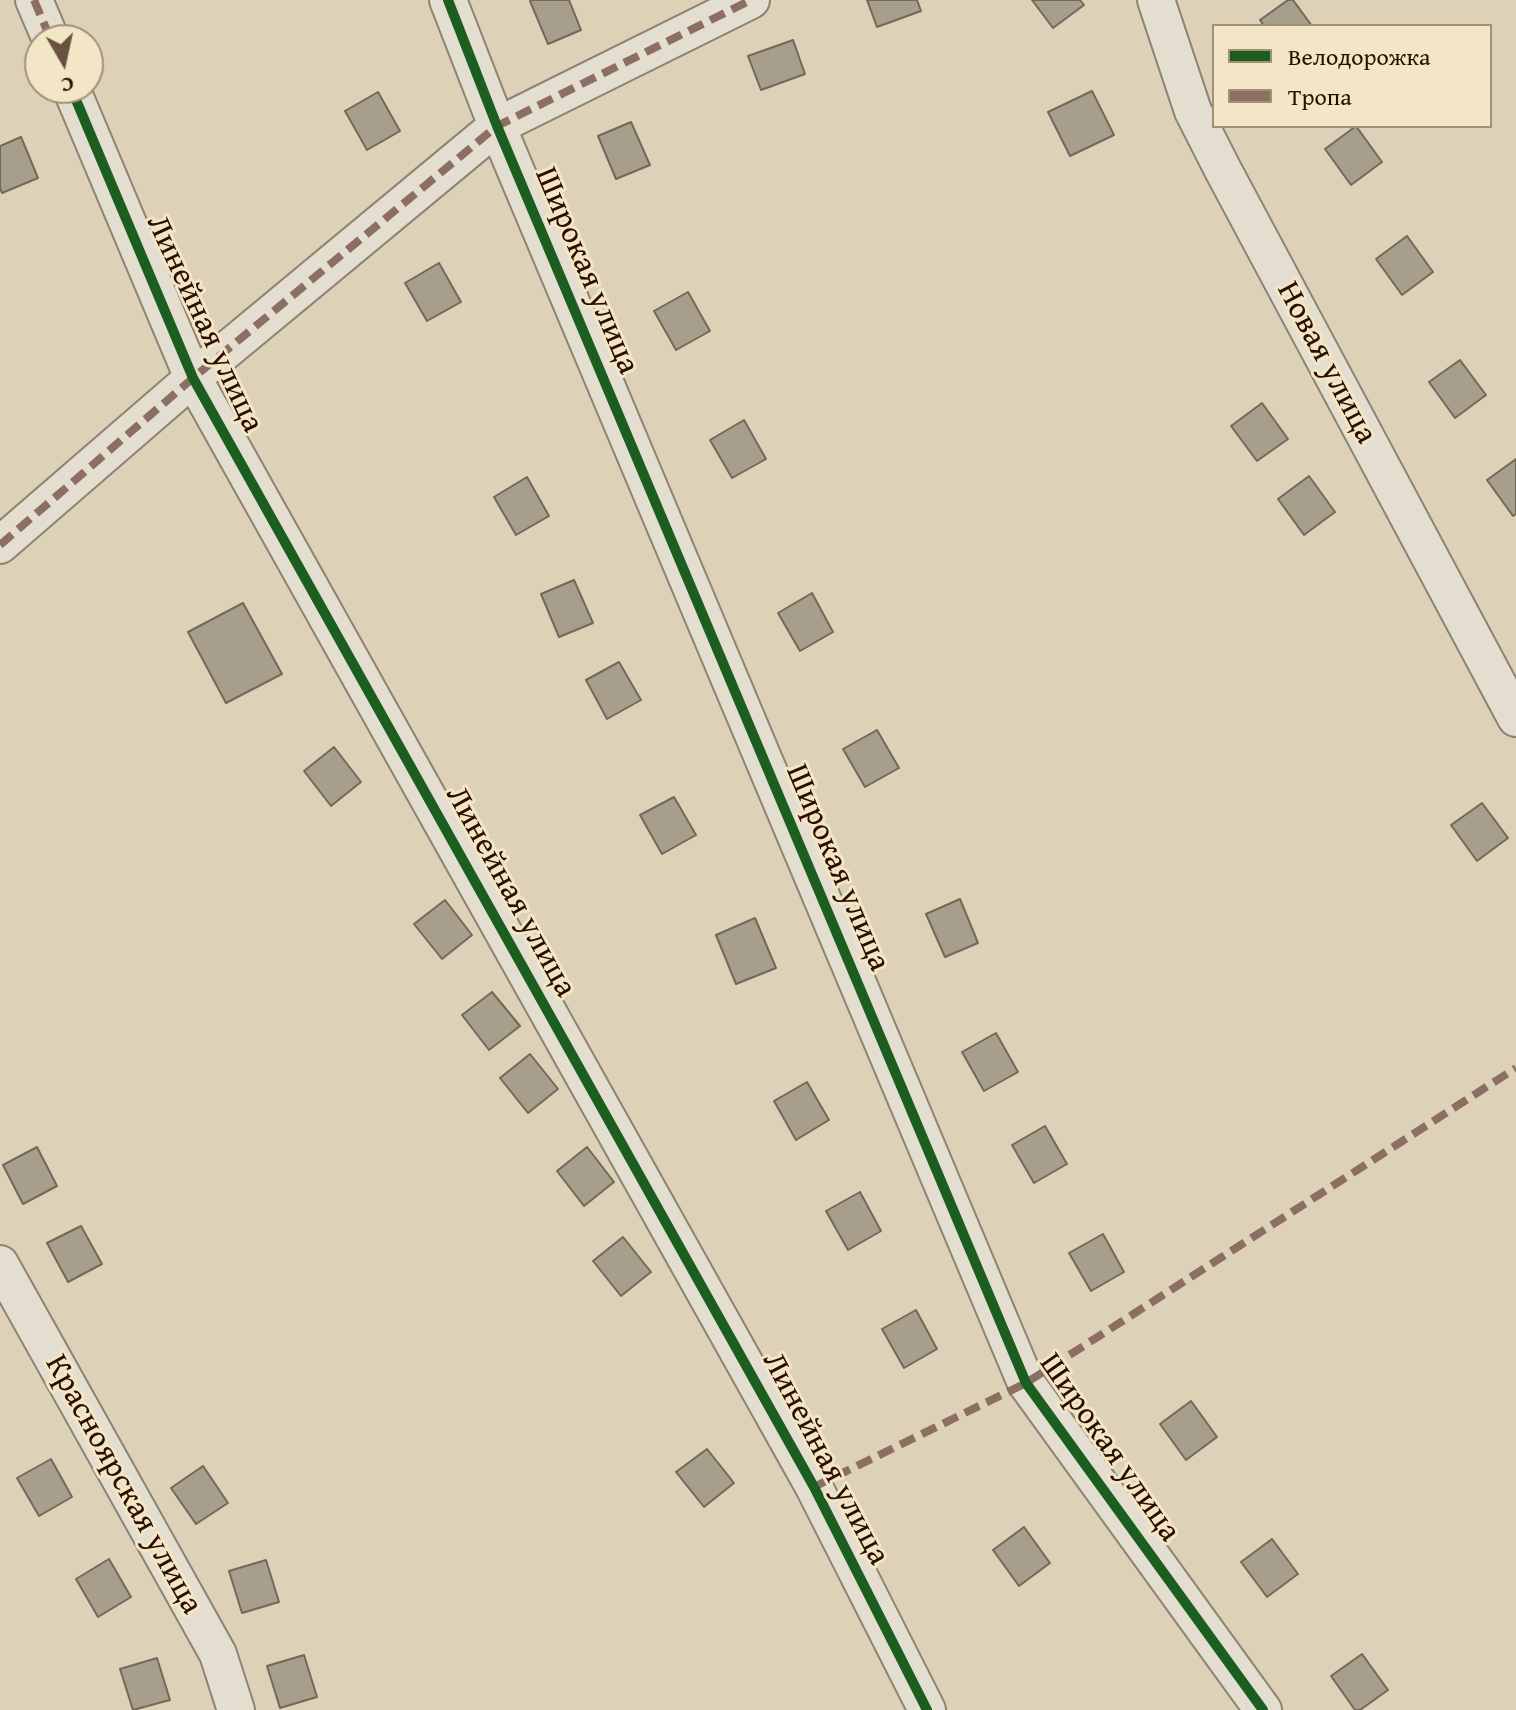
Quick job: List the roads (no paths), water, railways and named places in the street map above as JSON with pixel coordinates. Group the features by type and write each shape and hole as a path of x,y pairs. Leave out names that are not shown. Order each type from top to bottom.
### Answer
{"street":[{"path":"34,0 44,24"},
{"name":"Широкая улица","path":"448,0 497,126 1026,1383 1263,1710"},
{"path":"0,545 193,378 497,126 751,0"},
{"name":"Новая улица","path":"1156,0 1193,111 1516,718"},
{"name":"Линейная улица","path":"78,104 193,378 814,1487 927,1710"},
{"name":"Красноярская улица","path":"0,1264 218,1654 236,1710"}]}
